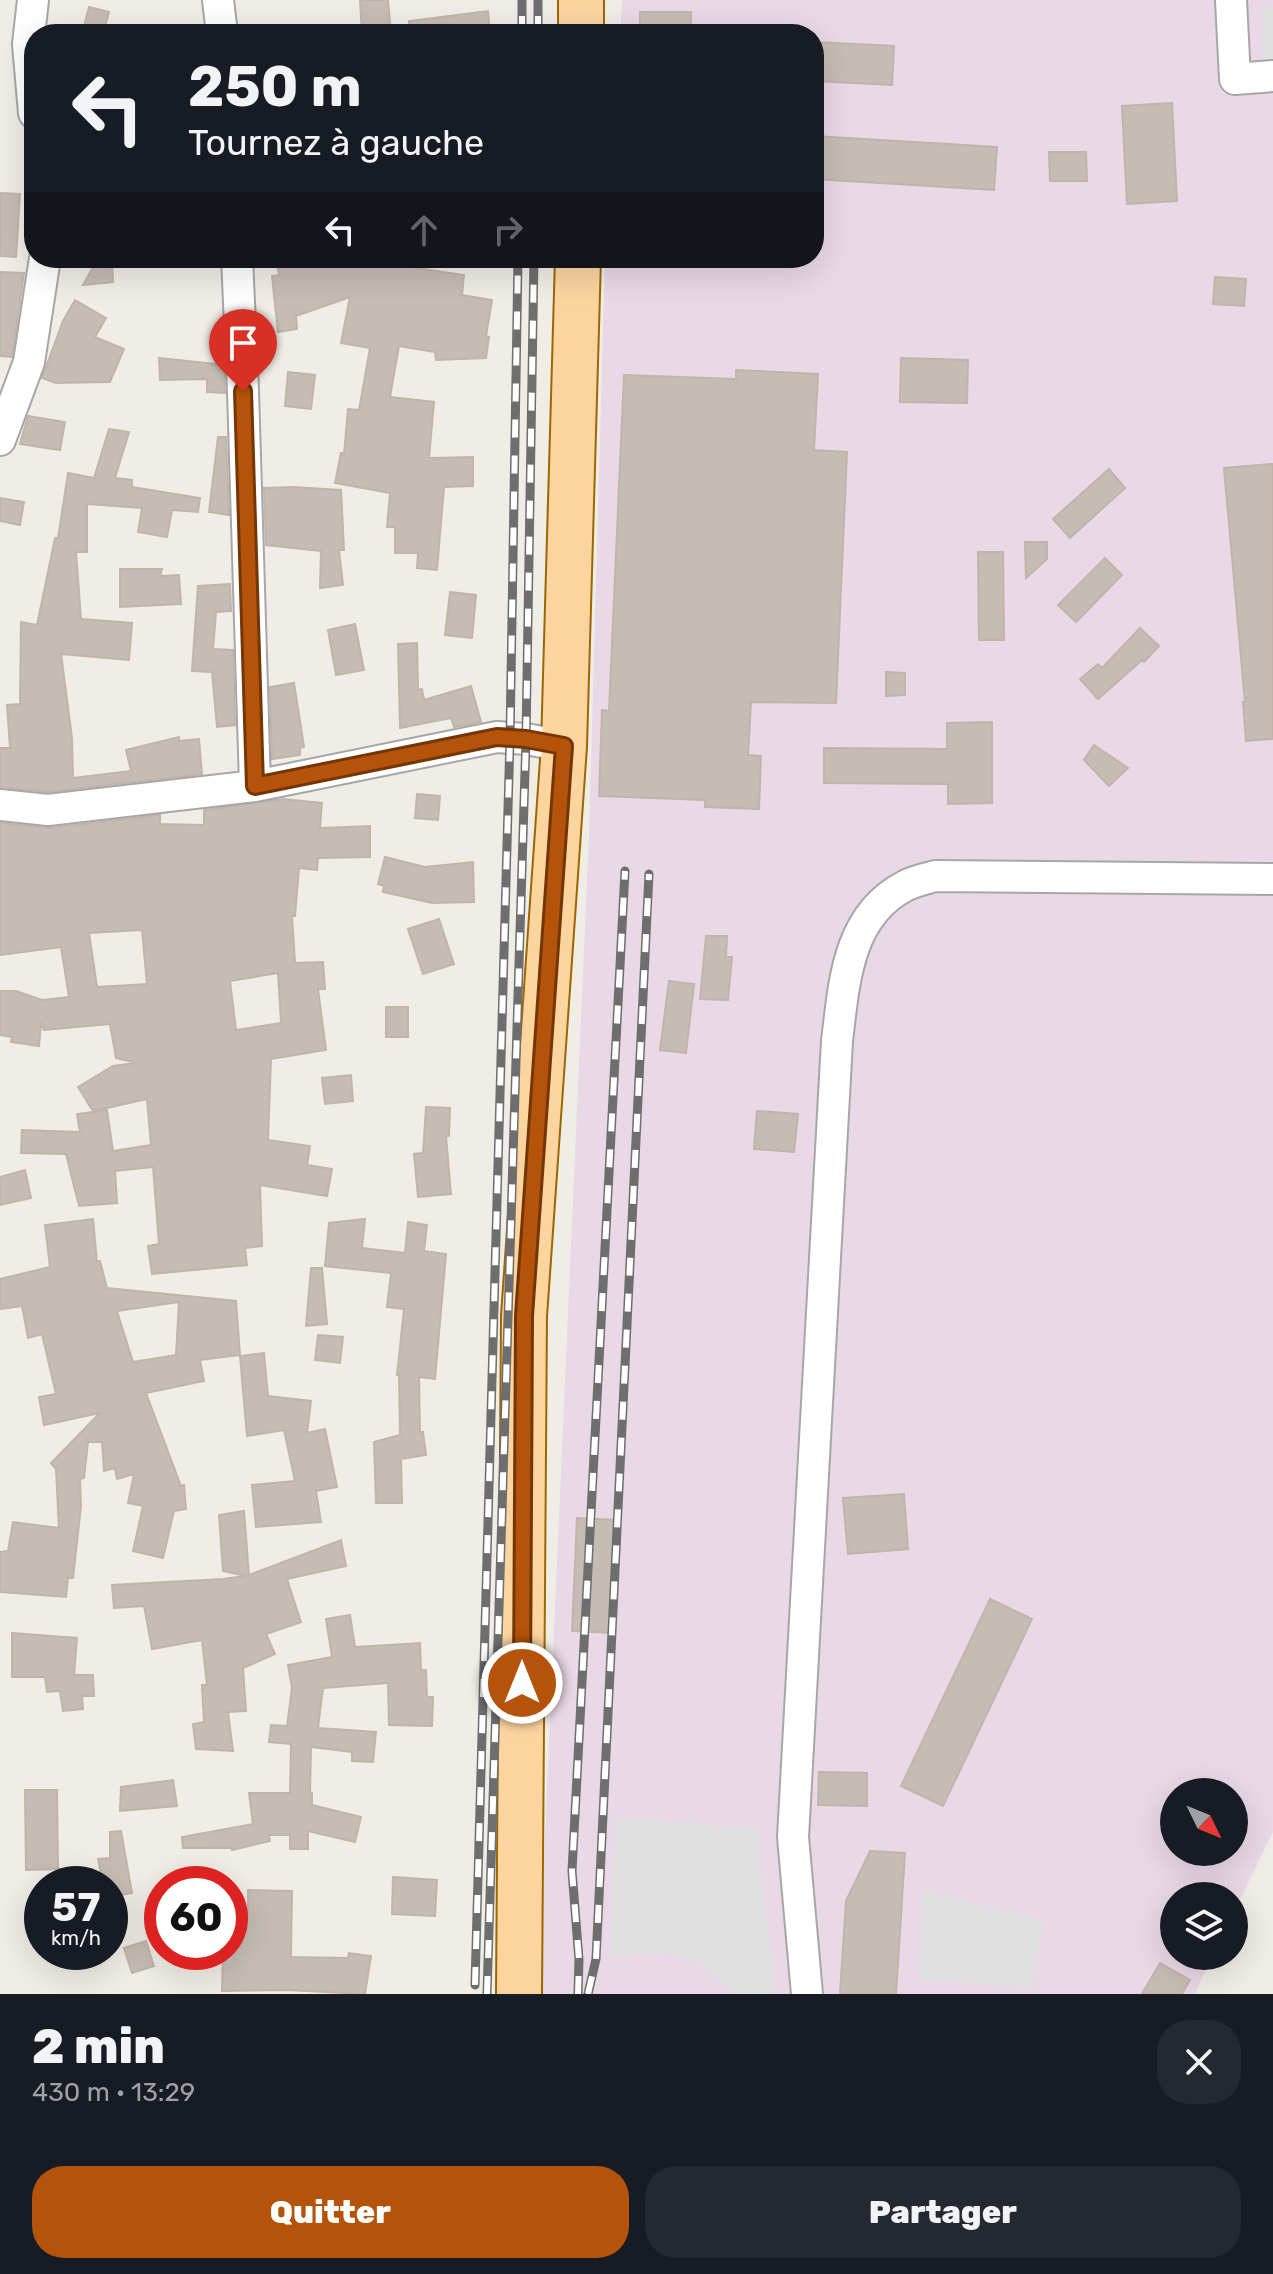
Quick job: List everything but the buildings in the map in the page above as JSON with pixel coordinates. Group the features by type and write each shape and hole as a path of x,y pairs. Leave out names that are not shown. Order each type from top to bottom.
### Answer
{"main road":[{"path":"581,0 581,24"},
{"path":"519,1994 524,1316 564,746 578,268"}],"street":[{"path":"30,24 33,0"},
{"path":"218,0 221,24"},
{"path":"1231,0 1235,79 1273,76"},
{"path":"0,440 29,362 43,268"},
{"path":"237,268 255,786"},
{"path":"0,805 48,810 255,786 497,737 564,746"},
{"path":"807,1994 793,1837 837,1041 851,950 863,926 883,903 904,886 935,876 1273,879"}],"shaded area":[{"path":"622,0 1273,0 1273,1832 1248,1883 1160,1882 1160,1970 1206,1970 1195,1994 538,1994 589,837 605,268 824,268 824,24 621,24"},
{"path":"1273,6 1273,76 1263,77 1263,7"},
{"path":"615,1818 757,1828 775,1994 734,1994 706,1966 674,1954 610,1955"},
{"path":"923,1890 1044,1920 1032,1987 918,1980"}],"railway":[{"path":"522,0 522,24"},
{"path":"538,0 538,24"},
{"path":"475,1985 510,738 518,268"},
{"path":"487,1994 526,739 534,268"},
{"path":"578,1994 579,1960 572,1871 625,871"},
{"path":"588,1994 596,1959 649,874"}],"route":[{"path":"243,391 255,786 497,737 564,746 524,1316 522,1683"}]}
